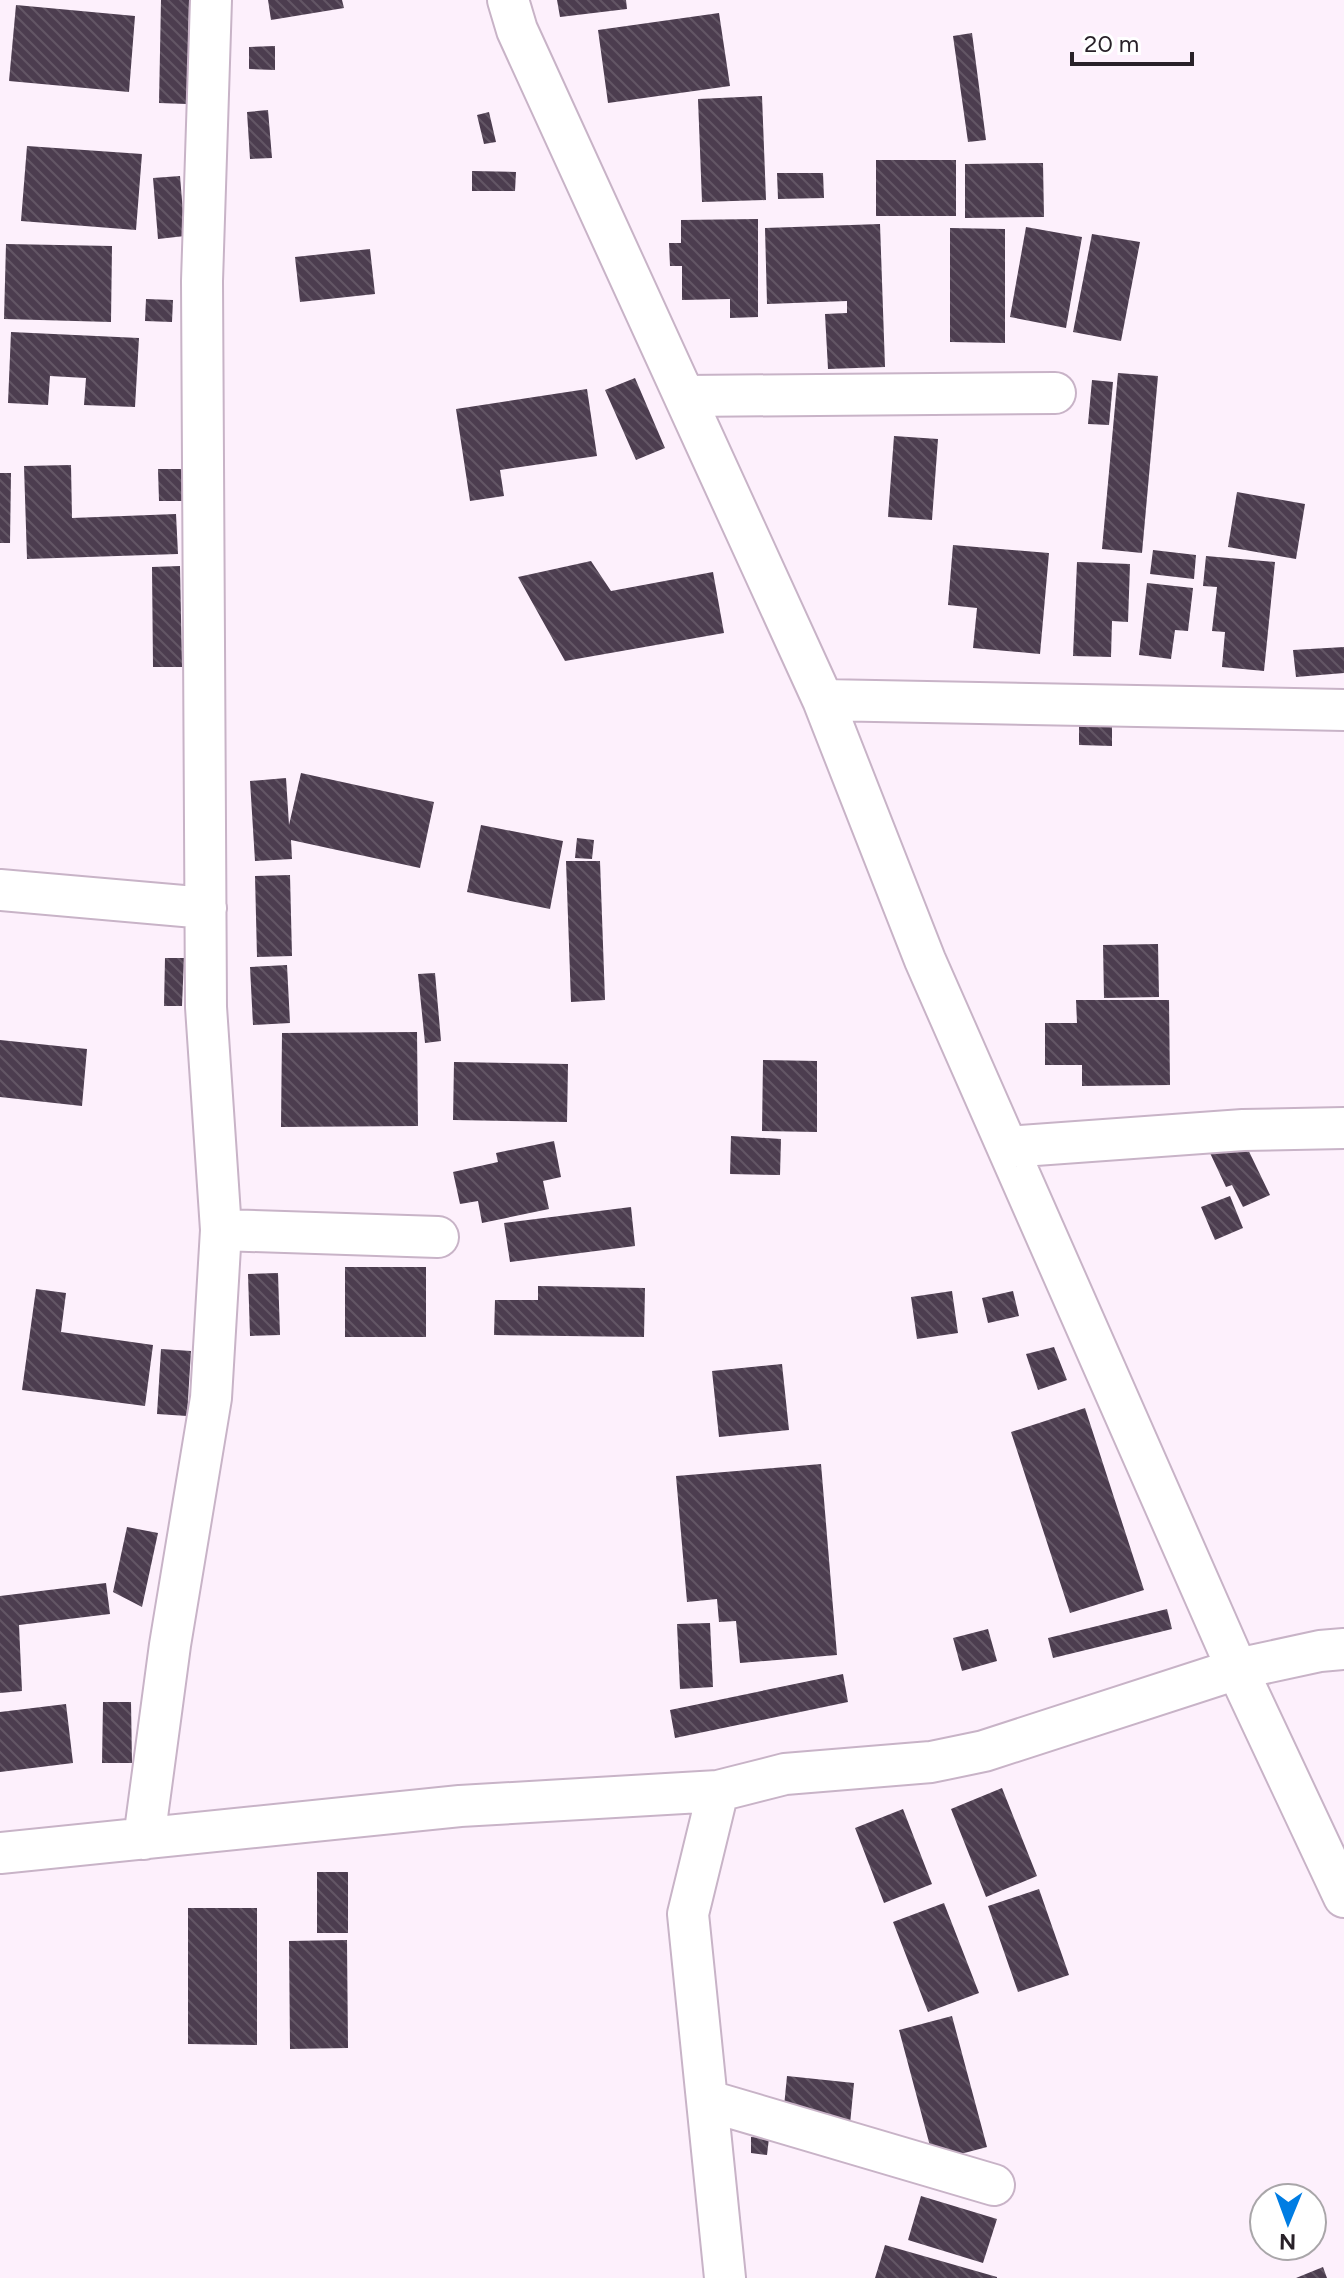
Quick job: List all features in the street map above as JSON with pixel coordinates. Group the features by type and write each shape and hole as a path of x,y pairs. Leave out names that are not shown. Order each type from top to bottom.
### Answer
{"street":[{"path":"144,1839 170,1645 211,1398 221,1230 206,1007 202,281 211,0"},
{"path":"508,0 517,30 823,700 925,960 1237,1669 1344,1897"},
{"path":"686,396 1055,393"},
{"path":"823,700 1344,710"},
{"path":"0,890 206,908"},
{"path":"1008,1147 1243,1130 1344,1128"},
{"path":"221,1230 438,1237"},
{"path":"0,1853 460,1806 718,1791 785,1774 931,1762 984,1751 1237,1669 1320,1651 1344,1649"},
{"path":"718,1791 688,1914 730,2276"},
{"path":"709,2101 994,2185"}],"building":[{"path":"161,0 189,0 187,104 159,103"},
{"path":"268,0 342,0 344,8 271,20"},
{"path":"557,0 626,0 627,9 560,17"},
{"path":"16,5 135,16 129,92 9,81"},
{"path":"719,13 730,86 608,103 598,30"},
{"path":"972,33 986,140 968,142 953,36"},
{"path":"275,46 275,70 249,69 249,47"},
{"path":"762,96 766,200 702,202 698,99"},
{"path":"268,110 272,158 250,159 247,112"},
{"path":"489,112 496,142 484,144 477,115"},
{"path":"27,146 142,154 136,230 21,221"},
{"path":"876,160 956,160 956,216 876,216"},
{"path":"1043,163 1044,217 965,218 965,164"},
{"path":"472,171 516,172 515,191 472,191"},
{"path":"777,173 823,173 824,198 778,199"},
{"path":"180,176 185,236 158,239 153,178"},
{"path":"758,219 758,317 730,318 730,299 682,300 682,266 670,266 669,243 681,243 681,220"},
{"path":"880,224 885,367 828,369 825,314 847,313 847,301 767,304 765,228"},
{"path":"1026,227 1082,237 1066,328 1010,317"},
{"path":"950,228 1005,229 1005,343 950,342"},
{"path":"1092,234 1140,242 1121,341 1073,332"},
{"path":"6,244 112,246 111,322 4,319"},
{"path":"370,249 375,294 300,302 295,257"},
{"path":"146,299 173,300 172,322 145,321"},
{"path":"11,332 139,338 135,407 84,405 86,378 50,376 48,405 8,403"},
{"path":"1118,373 1158,376 1142,553 1102,549"},
{"path":"635,378 665,448 636,460 605,390"},
{"path":"1092,380 1113,382 1109,425 1088,424"},
{"path":"587,389 597,456 500,470 504,496 470,501 456,409"},
{"path":"894,436 938,439 932,520 888,517"},
{"path":"71,465 72,518 176,514 178,554 27,559 24,466"},
{"path":"158,469 185,469 187,501 159,501"},
{"path":"0,473 11,473 10,543 0,543"},
{"path":"1237,492 1305,504 1296,559 1228,547"},
{"path":"953,545 1049,553 1040,654 973,648 977,608 948,605"},
{"path":"1153,550 1196,555 1194,579 1150,574"},
{"path":"1206,556 1275,562 1264,671 1222,667 1225,632 1212,631 1217,587 1203,586"},
{"path":"591,561 611,591 713,572 724,633 565,661 518,577"},
{"path":"1077,562 1130,564 1128,622 1112,621 1111,657 1073,656"},
{"path":"180,566 182,667 153,667 152,567"},
{"path":"1147,583 1193,588 1188,631 1175,630 1171,659 1139,655"},
{"path":"1344,647 1344,673 1296,677 1293,650"},
{"path":"1079,721 1112,722 1112,746 1079,745"},
{"path":"301,773 434,802 420,868 291,840 292,859 255,861 250,781 286,778 289,825"},
{"path":"481,825 563,841 550,909 467,892"},
{"path":"577,838 594,840 592,859 575,858"},
{"path":"566,861 600,861 605,1000 571,1002"},
{"path":"290,875 292,956 257,957 255,876"},
{"path":"1158,944 1159,997 1104,998 1103,945"},
{"path":"165,958 184,958 182,1006 164,1006"},
{"path":"287,965 290,1023 253,1025 250,967"},
{"path":"435,973 441,1041 425,1043 418,974"},
{"path":"1076,1000 1169,1000 1170,1085 1082,1086 1082,1065 1045,1065 1045,1023 1077,1023"},
{"path":"417,1032 418,1126 281,1127 282,1033"},
{"path":"0,1040 87,1049 82,1106 0,1097"},
{"path":"763,1060 817,1061 817,1132 762,1131"},
{"path":"454,1062 568,1064 567,1122 453,1120"},
{"path":"731,1136 781,1139 780,1175 730,1174"},
{"path":"1242,1137 1270,1195 1243,1207 1232,1185 1226,1187 1210,1153"},
{"path":"554,1141 561,1177 543,1181 549,1209 482,1223 478,1201 460,1204 453,1172 498,1162 496,1153"},
{"path":"1230,1196 1243,1228 1215,1240 1201,1207"},
{"path":"631,1207 635,1246 510,1262 504,1223"},
{"path":"345,1267 426,1267 426,1337 345,1337"},
{"path":"278,1273 280,1335 250,1336 248,1274"},
{"path":"538,1286 645,1288 644,1337 494,1335 495,1300 538,1300"},
{"path":"36,1289 66,1293 61,1332 153,1345 145,1406 22,1390"},
{"path":"952,1291 958,1333 917,1339 911,1297"},
{"path":"1013,1291 1019,1316 988,1323 982,1298"},
{"path":"1054,1347 1067,1380 1038,1390 1026,1354"},
{"path":"161,1349 191,1351 187,1416 157,1414"},
{"path":"782,1364 789,1430 719,1437 712,1371"},
{"path":"1085,1408 1144,1590 1070,1613 1011,1432"},
{"path":"821,1464 837,1655 740,1663 736,1621 719,1622 717,1599 687,1602 676,1476"},
{"path":"127,1527 158,1533 142,1607 113,1592"},
{"path":"106,1583 110,1614 19,1625 22,1691 0,1693 0,1596"},
{"path":"1167,1609 1172,1629 1053,1658 1048,1638"},
{"path":"710,1623 713,1687 680,1689 677,1624"},
{"path":"988,1629 997,1661 962,1671 953,1638"},
{"path":"843,1674 848,1702 675,1738 670,1710"},
{"path":"103,1702 131,1702 132,1763 102,1763"},
{"path":"66,1704 73,1763 0,1772 0,1712"},
{"path":"1002,1788 1037,1876 986,1897 951,1809"},
{"path":"903,1809 932,1884 884,1903 855,1828"},
{"path":"317,1872 348,1872 348,1933 317,1933"},
{"path":"1039,1889 1069,1975 1018,1992 988,1906"},
{"path":"944,1903 979,1993 928,2012 893,1922"},
{"path":"188,1908 257,1908 257,2045 188,2044"},
{"path":"347,1940 348,2048 290,2049 289,1941"},
{"path":"952,2016 987,2147 934,2161 899,2030"},
{"path":"787,2076 854,2083 850,2124 783,2117"},
{"path":"751,2137 769,2138 767,2155 751,2153"},
{"path":"921,2196 997,2219 983,2263 908,2240"},
{"path":"885,2245 997,2277 997,2278 875,2278"},
{"path":"1323,2267 1327,2278 1296,2278"}]}
